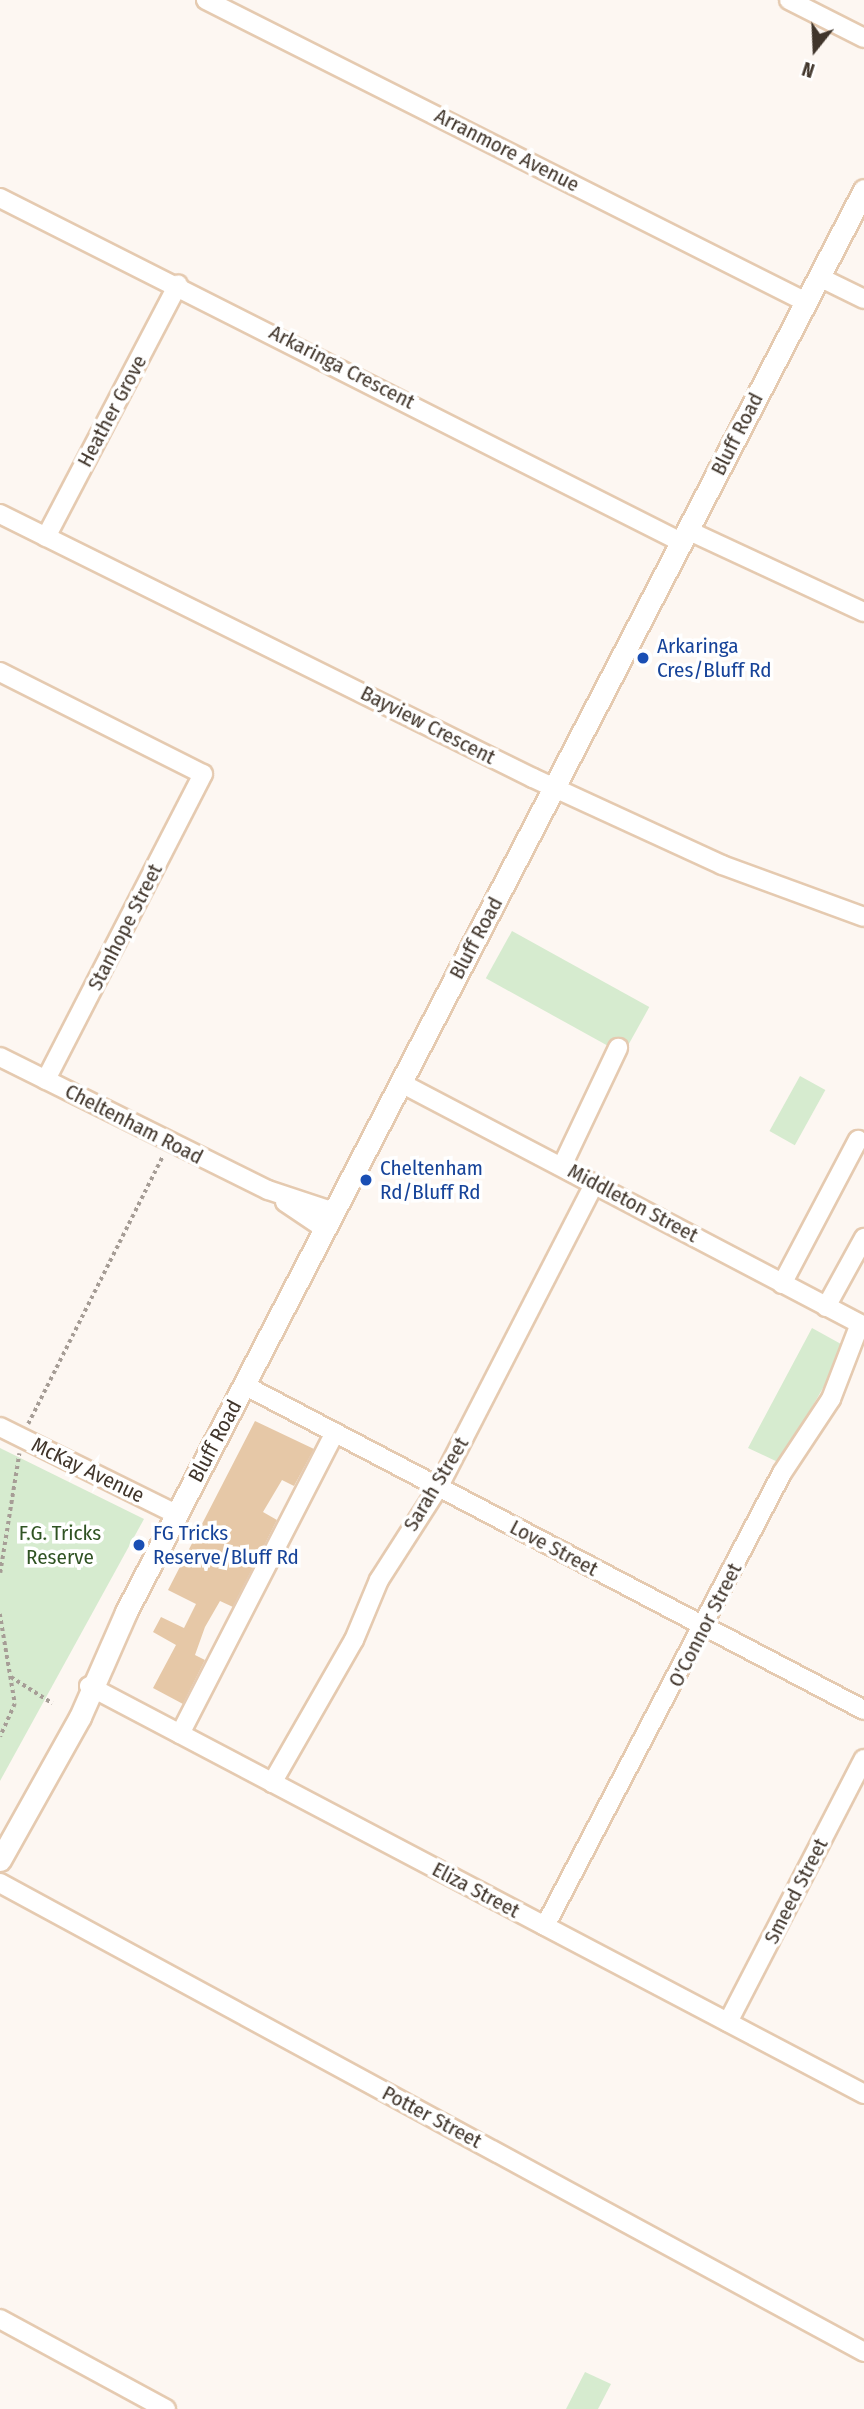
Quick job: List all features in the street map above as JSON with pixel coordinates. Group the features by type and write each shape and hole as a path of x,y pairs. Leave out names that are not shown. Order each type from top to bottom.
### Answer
{"main road":[{"name":"Bluff Road","path":"0,1859 51,1759 55,1734 89,1686 864,190"}],"street":[{"name":"Arranmore Avenue","path":"206,0 806,302"},
{"path":"789,0 864,38"},
{"name":"Arkaringa Crescent","path":"0,198 684,536 864,612"},
{"path":"819,277 864,299"},
{"name":"Heather Grove","path":"46,537 178,284"},
{"name":"Bayview Crescent","path":"0,514 555,787 722,865 864,917"},
{"name":"Stanhope Street","path":"0,673 203,774 46,1080"},
{"path":"562,1166 618,1048"},
{"name":"Cheltenham Road","path":"0,1057 330,1221"},
{"name":"Middleton Street","path":"401,1083 862,1325"},
{"path":"782,1284 858,1140"},
{"name":"Sarah Street","path":"272,1783 354,1640 379,1580 439,1488 595,1183"},
{"path":"826,1307 864,1238"},
{"name":"O'Connor Street","path":"545,1926 705,1627 782,1473 831,1399 862,1325"},
{"name":"Love Street","path":"244,1385 864,1710"},
{"name":"McKay Avenue","path":"0,1427 176,1514"},
{"path":"180,1734 335,1433"},
{"name":"Eliza Street","path":"89,1686 864,2094"},
{"name":"Smeed Street","path":"728,2022 864,1759"},
{"name":"Potter Street","path":"0,1883 864,2352"},
{"path":"0,2319 166,2409"}],"path":[{"path":"0,1573 21,1437 170,1142"},
{"path":"0,1614 15,1704 0,1737"},
{"path":"10,1676 52,1703"}],"green space":[{"path":"512,931 649,1007 623,1054 486,978"},
{"path":"800,1076 825,1090 795,1145 769,1131"},
{"path":"812,1328 841,1344 839,1360 780,1463 748,1448"},
{"name":"F.G. Tricks Reserve","path":"0,1448 144,1519 0,1781"},
{"path":"585,2372 611,2384 598,2409 566,2409"}],"building":[{"path":"255,1421 314,1449 294,1486 282,1480 263,1512 277,1520 233,1607 220,1601 205,1627 195,1655 205,1660 183,1704 153,1688 176,1645 153,1632 161,1617 184,1628 196,1604 168,1590"}],"place":[{"name":"Arkaringa Cres/Bluff Rd","path":"643,658"},
{"name":"Cheltenham Rd/Bluff Rd","path":"366,1180"},
{"name":"FG Tricks Reserve/Bluff Rd","path":"139,1545"}]}
